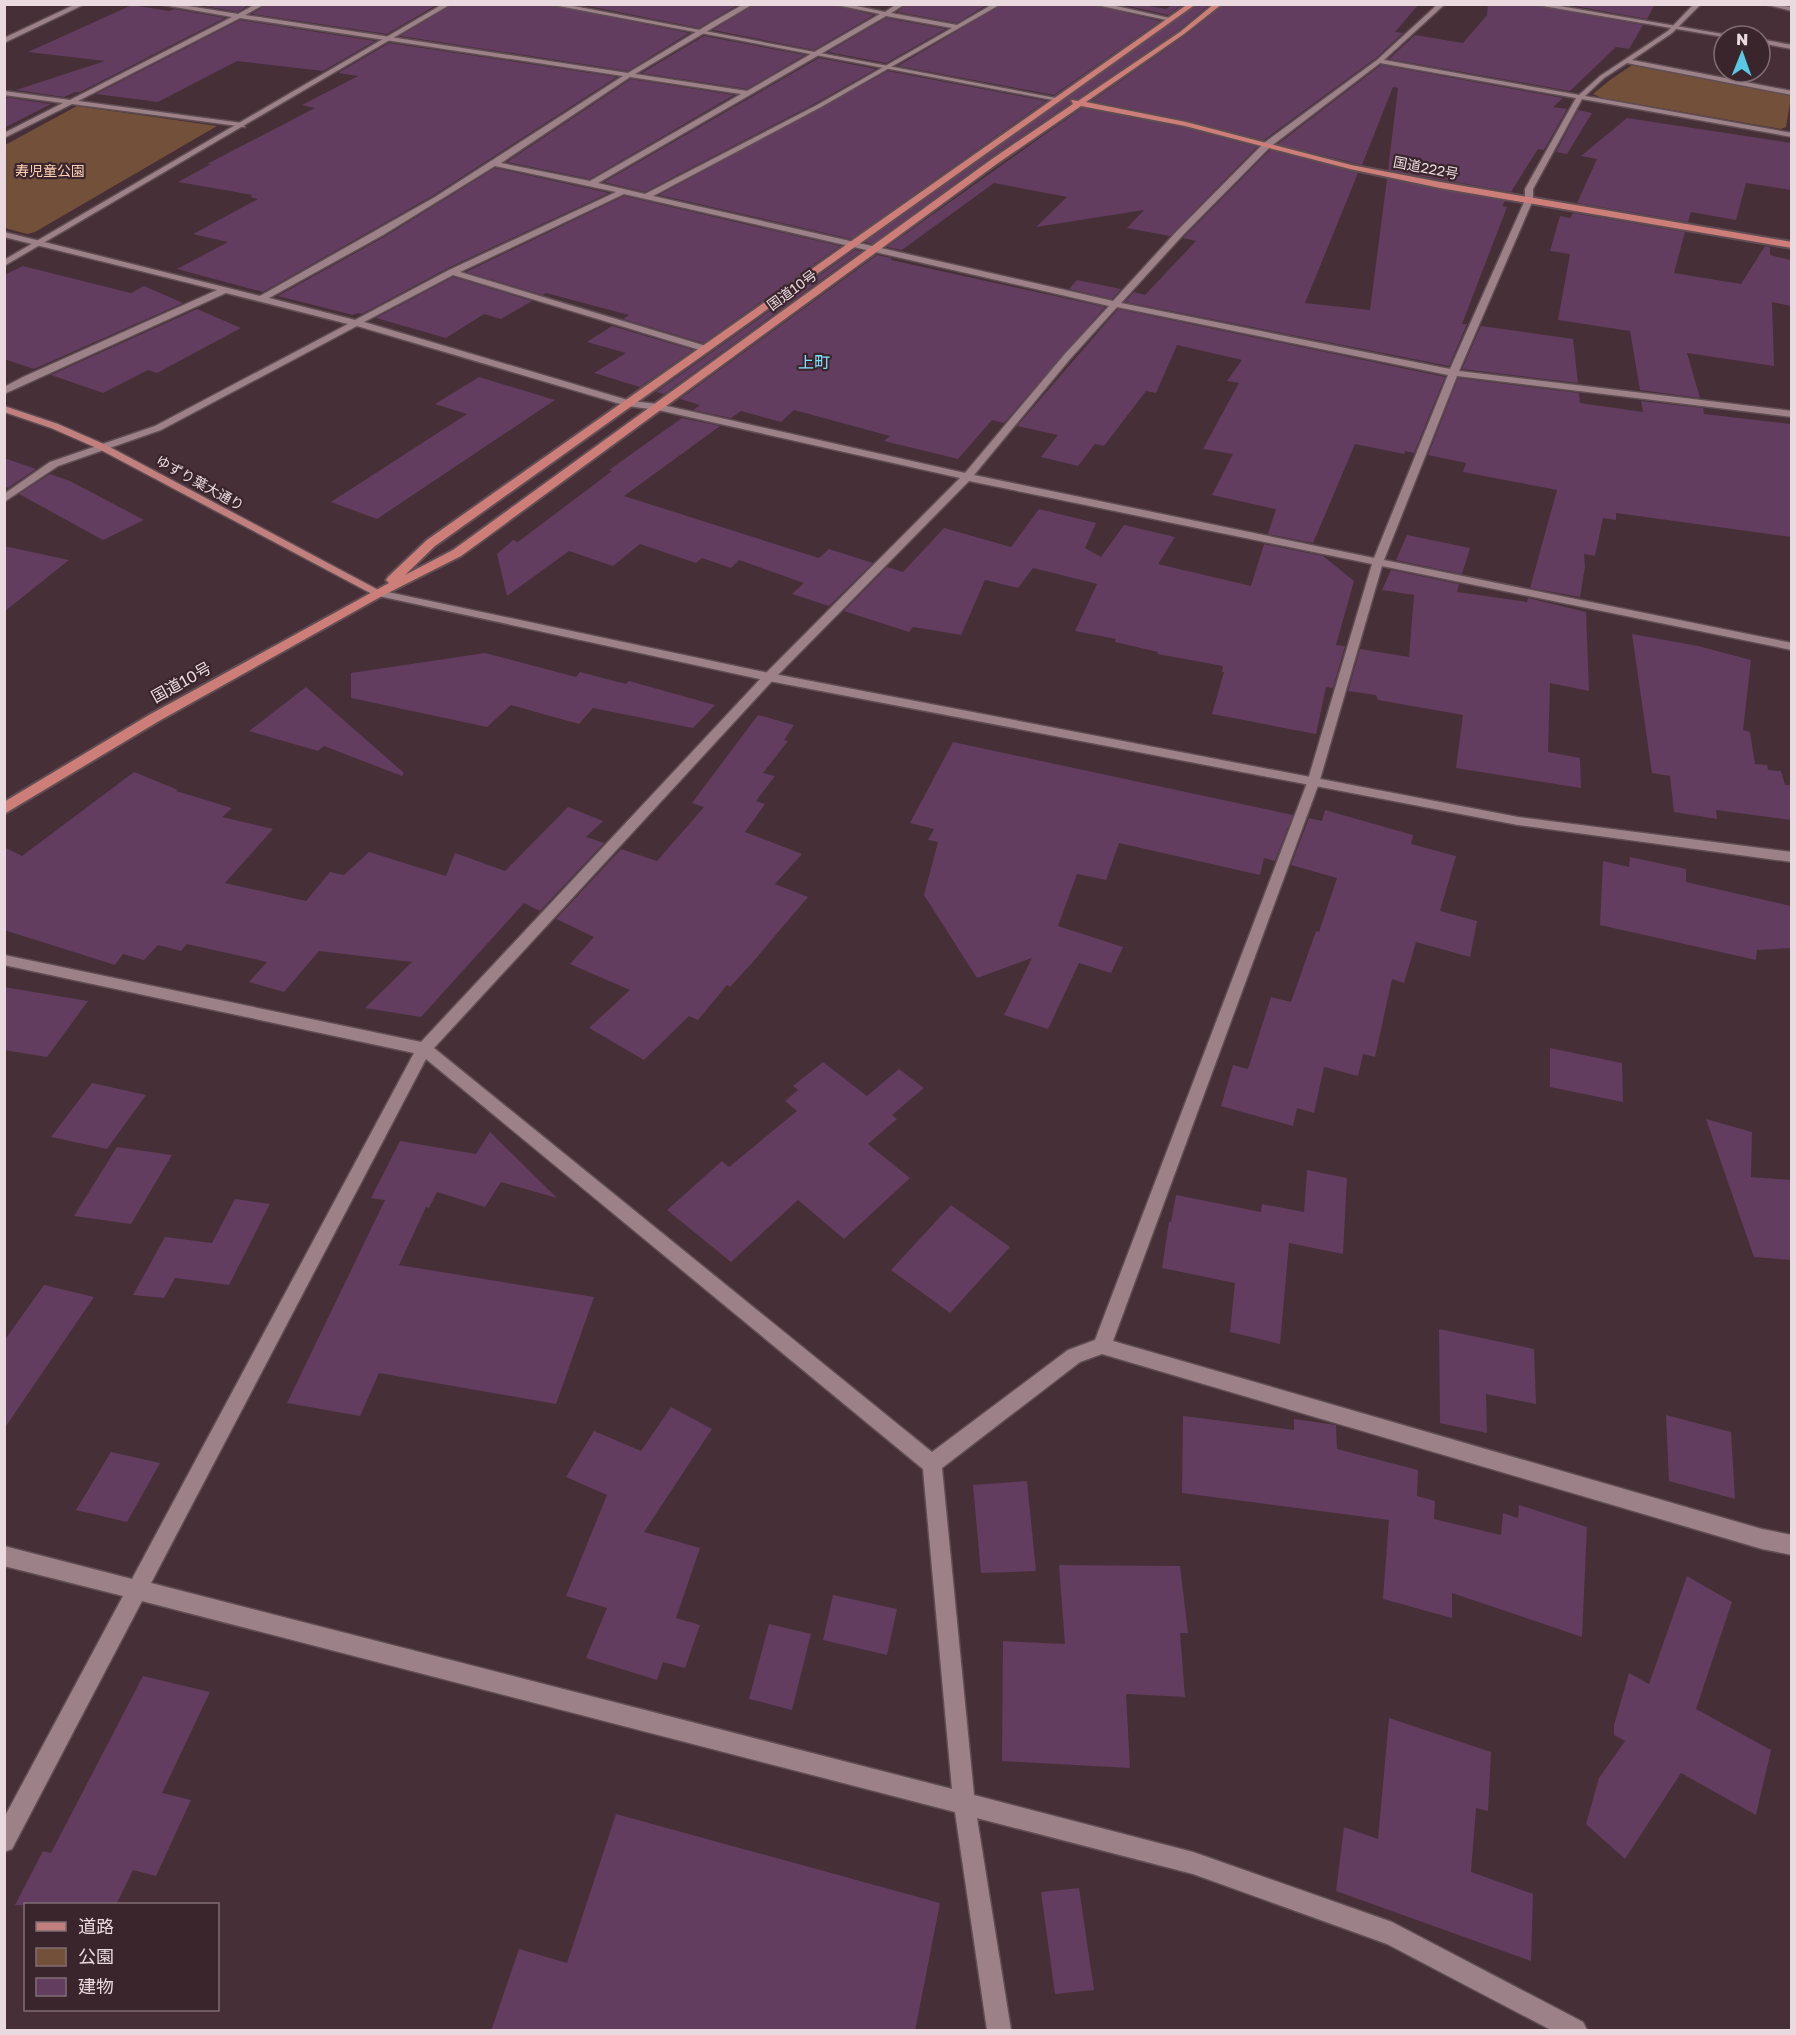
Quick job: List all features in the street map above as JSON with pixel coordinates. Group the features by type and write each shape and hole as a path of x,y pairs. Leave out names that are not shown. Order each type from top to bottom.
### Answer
{"highway":[{"name":"国道10号","path":"378,592 431,543 630,404 703,348 1193,4"},
{"name":"国道10号","path":"4,809 154,718 378,592 458,553 875,251 995,161 1219,4"},
{"name":"国道222号","path":"1059,99 1186,124 1350,167 1791,245"}],"main road":[{"name":"ゆずり葉大通り","path":"4,409 41,419 104,447 302,555 378,592"}],"street":[{"path":"4,41 82,4"},
{"path":"161,4 747,93"},
{"path":"4,136 262,4"},
{"path":"4,264 448,4"},
{"path":"551,4 1059,99"},
{"path":"263,298 375,238 495,164 696,32 750,4"},
{"path":"835,4 957,27"},
{"path":"591,184 902,4"},
{"path":"646,197 819,106 998,4"},
{"path":"1095,4 1171,19"},
{"path":"4,1841 424,1049 769,677 967,477 1114,304 1267,145 1379,61 1442,4"},
{"path":"1534,4 1712,33"},
{"path":"1102,1347 1312,783 1378,562 1476,317 1529,200 1529,189 1580,97 1602,77 1676,26 1698,4"},
{"path":"1770,4 1791,9"},
{"path":"1772,43 1791,47"},
{"path":"1379,61 1790,134 1791,124"},
{"path":"1626,61 1791,93"},
{"path":"4,93 242,125"},
{"path":"495,164 1114,304 1454,373 1791,414"},
{"path":"4,499 54,464 158,428 452,272 623,192"},
{"path":"4,234 356,323 630,404 658,407 967,477 1791,647"},
{"path":"452,272 703,348"},
{"path":"4,391 227,289"},
{"path":"378,592 769,677 1312,783 1518,821 1791,857"},
{"path":"4,960 424,1049 932,1464 964,1802 999,2031"},
{"path":"932,1464 1074,1356 1102,1347 1762,1539 1791,1545"},
{"path":"4,1556 964,1802 1193,1863 1392,1934 1575,2031"}],"green space":[{"path":"1632,65 1712,80 1712,84 1735,84 1784,93 1791,97 1786,127 1781,129 1602,98 1593,94"},
{"name":"寿児童公園","path":"77,106 217,126 35,232 27,234 5,228 5,145"}],"building":[{"path":"193,4 250,4 238,12"},
{"path":"267,4 438,4 387,34 252,14"},
{"path":"453,4 546,4 689,33 628,71 400,36"},
{"path":"578,4 739,4 699,28"},
{"path":"755,4 830,4 874,15 814,50 713,30"},
{"path":"907,4 988,4 957,23 897,12"},
{"path":"1003,4 1090,4 1160,21 1054,95 898,66"},
{"path":"1120,4 1138,4 1166,9 1173,4 1183,4 1168,15"},
{"path":"1198,4 1210,4 1179,30 1077,99 1070,98 1070,103 991,157 872,244 865,242"},
{"path":"1224,4 1419,4 1395,32 1403,33 1376,58 1264,140 1186,120 1092,101 1185,36"},
{"path":"1488,4 1529,4 1643,25 1629,49 1616,47 1570,91 1389,59 1415,35 1463,43 1487,15"},
{"path":"1564,4 1655,4 1647,19"},
{"path":"132,5 169,11 174,9 225,18 80,92 64,97 16,90 105,61 28,52"},
{"path":"886,18 946,29 886,63 828,52"},
{"path":"240,20 375,41 323,71 237,61 158,102 96,94"},
{"path":"704,36 805,55 747,89 642,73"},
{"path":"389,43 617,77 434,195 263,292 177,269 228,242 193,234 258,199 250,197 253,195 178,182 211,164 207,164 315,108 302,105 358,76 338,73"},
{"path":"819,58 876,69 816,103 645,192 604,182"},
{"path":"1381,65 1563,98 1553,107 1567,109 1544,150 1538,149 1511,192 1388,170 1398,88 1393,87 1362,165 1278,144"},
{"path":"888,71 1046,101 851,239 659,195"},
{"path":"631,79 734,95 590,179 507,162"},
{"path":"4,97 51,104 4,128"},
{"path":"1082,108 1185,128 1257,147 1170,236 1127,228 1144,210 1036,227 1067,197 994,183 902,250 887,247"},
{"path":"1578,110 1592,113 1567,154 1556,152"},
{"path":"1627,118 1791,143 1791,190 1746,183 1736,220 1691,212 1688,222 1577,203 1597,159 1581,156"},
{"path":"1270,150 1358,173 1305,303 1370,310 1387,179 1505,201 1502,206 1507,207 1462,324 1467,324 1449,366 1125,302 1134,292 1145,295 1196,241 1183,238"},
{"path":"495,168 609,193 448,268 362,314 353,315 278,296 384,237"},
{"path":"624,196 840,246 703,343 623,319 629,315 546,293 543,295 466,272"},
{"path":"1573,213 1685,232 1674,273 1741,284 1765,246 1770,247 1770,255 1791,260 1791,306 1772,302 1774,366 1687,353 1700,398 1640,390 1630,331 1558,320 1570,254 1550,251 1560,216 1570,218"},
{"path":"855,250 861,251 664,394 656,392"},
{"path":"877,255 1105,307 1004,423 992,420 958,459 884,441 890,436 794,410 781,422 741,411 731,418 693,410 700,405 680,399"},
{"path":"23,266 131,293 144,286 183,303 34,369 4,359 4,275"},
{"path":"453,277 532,301 501,319 484,314 446,338 376,318"},
{"path":"1077,280 1121,289 1112,299 1069,289"},
{"path":"197,309 241,328 157,373 148,370 103,393 51,375"},
{"path":"1118,309 1445,377 1414,453 1405,451 1404,454 1355,444 1313,543 1268,534 1276,509 1212,495 1233,454 1203,449 1239,383 1227,381 1242,360 1177,345 1156,393 1146,391 1104,446 1095,444 1078,466 1041,457 1058,435 1017,426"},
{"path":"612,326 693,350 640,387 594,373 626,353 587,342"},
{"path":"1481,326 1573,339 1578,383 1462,369"},
{"path":"479,377 555,400 377,519 331,502 467,414 435,404"},
{"path":"1458,378 1579,393 1580,403 1643,412 1641,401 1703,408 1704,414 1791,424 1791,537 1616,513 1616,520 1603,518 1595,556 1584,554 1585,567 1580,597 1530,588 1557,490 1463,472 1466,463 1428,455"},
{"path":"682,418 720,426 624,496 819,558 829,549 873,563 829,606 792,594 804,583 739,560 731,568 702,558 696,563 640,544 613,566 569,551 507,596 497,554 513,540 518,542 612,471 609,470"},
{"path":"4,458 36,469 8,488 4,486"},
{"path":"50,474 70,481 144,520 103,540 19,494"},
{"path":"1039,509 1096,523 1085,548 1101,557 1124,525 1175,537 1158,564 1251,586 1264,544 1323,556 1354,581 1336,645 1345,646 1333,688 1326,687 1316,734 1212,714 1224,672 1222,672 1223,666 1157,654 1158,652 1115,642 1116,639 1075,631 1097,584 1033,568 1018,588 985,580 961,635 913,627 909,632 844,611 887,567 903,572 944,528 1011,547"},
{"path":"1407,535 1470,548 1462,574 1396,560"},
{"path":"4,546 69,560 4,612"},
{"path":"1391,570 1459,584 1457,592 1527,602 1528,598 1586,612 1589,691 1550,683 1548,752 1580,758 1581,788 1456,768 1463,715 1378,700 1376,695 1348,691 1360,649 1409,657 1414,595 1382,590"},
{"path":"1632,634 1698,646 1751,660 1743,730 1750,732 1755,764 1767,765 1768,770 1781,771 1785,785 1791,785 1791,820 1716,810 1717,819 1674,812 1670,776 1652,773"},
{"path":"485,653 576,677 580,672 626,684 629,681 715,705 693,728 593,708 579,724 511,705 487,727 351,698 351,673"},
{"path":"306,687 404,773 402,776 324,746 318,751 249,731"},
{"path":"758,715 794,725 784,740 788,741 763,773 775,776 756,801 765,804 745,832 802,854 775,884 808,897 751,964 730,987 727,985 698,1020 689,1016 644,1060 589,1028 630,990 570,964 594,937 556,919 621,849 657,861 704,807 692,803"},
{"path":"953,742 1293,815 1275,861 1264,858 1260,875 1119,843 1106,880 1077,874 1058,926 1123,947 1111,973 1079,963 1048,1029 1004,1015 1032,958 977,978 924,895 938,842 928,840 934,829 910,823"},
{"path":"134,772 178,790 176,791 232,808 222,817 273,829 225,883 306,901 330,872 344,875 369,852 446,876 455,853 505,871 568,807 603,821 586,837 604,843 540,911 524,903 421,1017 365,1008 412,962 319,951 284,992 249,982 267,962 187,944 181,951 158,945 144,960 123,954 115,965 4,930 4,847 22,856"},
{"path":"1325,810 1413,835 1411,844 1456,856 1440,911 1477,921 1470,957 1416,942 1404,983 1392,979 1375,1057 1363,1054 1358,1076 1324,1067 1314,1113 1297,1108 1293,1126 1221,1106 1233,1065 1248,1069 1271,997 1291,1002 1316,931 1319,932 1337,878 1291,865 1309,818 1322,821"},
{"path":"1630,857 1686,869 1686,882 1791,906 1791,948 1757,950 1756,960 1600,925 1603,861 1629,867"},
{"path":"4,987 88,1001 47,1057 4,1050"},
{"path":"1550,1048 1622,1063 1623,1102 1550,1087"},
{"path":"823,1062 867,1096 899,1069 924,1088 892,1115 897,1119 868,1144 910,1178 844,1239 798,1200 731,1262 667,1210 722,1161 729,1167 797,1111 785,1101 798,1090 793,1086"},
{"path":"92,1083 146,1095 107,1149 51,1137"},
{"path":"1706,1119 1752,1132 1751,1177 1791,1180 1791,1260 1754,1257"},
{"path":"490,1132 557,1198 501,1182 485,1207 437,1192 429,1208 426,1207 399,1265 594,1297 556,1404 379,1373 360,1416 287,1403 385,1200 371,1198 400,1141 476,1154"},
{"path":"117,1147 172,1155 131,1224 74,1216"},
{"path":"1307,1170 1347,1178 1343,1254 1289,1243 1280,1344 1230,1332 1235,1283 1162,1268 1176,1195 1261,1212 1262,1204 1304,1212"},
{"path":"235,1199 270,1204 229,1285 175,1278 164,1298 133,1295 165,1237 212,1243"},
{"path":"951,1205 1010,1247 950,1313 891,1270"},
{"path":"44,1285 94,1297 4,1429 4,1341"},
{"path":"1439,1329 1534,1349 1536,1404 1486,1394 1487,1433 1440,1423"},
{"path":"671,1407 712,1429 644,1532 700,1548 676,1618 700,1625 685,1668 663,1662 657,1680 586,1658 607,1608 566,1596 607,1495 566,1477 594,1431 641,1451"},
{"path":"1666,1415 1731,1432 1735,1499 1669,1481"},
{"path":"1183,1416 1294,1430 1294,1419 1336,1425 1337,1449 1418,1470 1417,1496 1435,1501 1434,1519 1501,1535 1503,1513 1518,1518 1519,1505 1587,1527 1582,1637 1452,1593 1452,1618 1383,1599 1389,1520 1182,1493"},
{"path":"111,1452 160,1463 127,1522 76,1510"},
{"path":"1027,1481 1036,1571 981,1573 973,1485"},
{"path":"1059,1565 1180,1566 1188,1633 1180,1633 1185,1697 1126,1694 1130,1768 1002,1761 1003,1641 1065,1644"},
{"path":"1687,1576 1732,1602 1696,1709 1771,1750 1756,1815 1681,1773 1625,1859 1586,1824 1599,1778 1625,1741 1614,1735 1614,1725 1629,1673 1649,1684"},
{"path":"833,1595 897,1609 887,1655 823,1640"},
{"path":"769,1624 811,1634 792,1710 749,1699"},
{"path":"143,1676 210,1692 162,1793 191,1800 156,1876 133,1870 117,1903 24,1903 24,1905 15,1905 43,1851 51,1853"},
{"path":"1389,1718 1491,1752 1488,1811 1476,1808 1471,1872 1533,1894 1531,1961 1336,1891 1344,1827 1378,1839"},
{"path":"616,1814 940,1903 915,2031 491,2031 519,1949 567,1963"},
{"path":"1079,1888 1094,1990 1055,1994 1041,1892"}],"district":[{"name":"上町","path":"814,362"}]}
